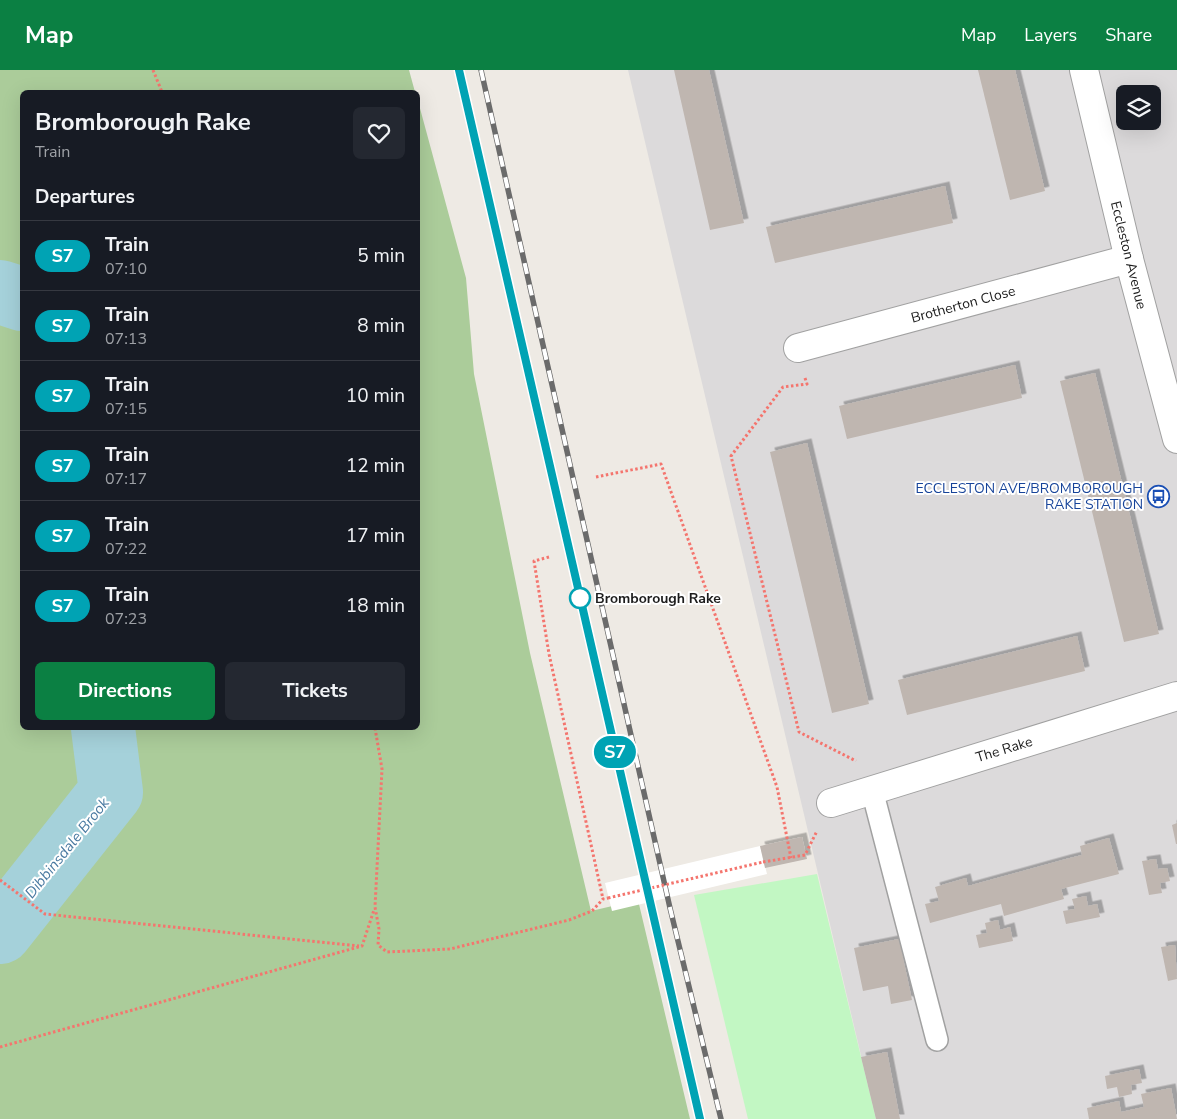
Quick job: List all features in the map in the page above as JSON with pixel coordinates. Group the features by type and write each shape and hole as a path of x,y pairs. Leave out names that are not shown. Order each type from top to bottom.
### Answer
{"street":[{"name":"Eccleston Avenue","path":"1084,70 1128,259 1177,439"},
{"name":"Brotherton Close","path":"798,348 1128,259"},
{"name":"The Rake","path":"830,803 1177,696"}],"lane":[{"path":"872,790 937,1040"}],"path":[{"path":"153,70 161,90"},
{"path":"798,348 807,384 783,387 731,456 799,732 859,763"},
{"path":"596,477 661,464 777,786 791,858"},
{"path":"549,557 534,561 549,654 603,899"},
{"path":"376,730 382,769 375,907 379,929 378,945 387,952 450,950 470,943 569,920 592,911 603,899 763,862 805,855 830,803"},
{"path":"0,880 45,914 362,946"},
{"path":"362,946 375,907"},
{"path":"0,1047 362,946"}],"shaded area":[{"path":"628,70 1177,70 1177,1119 876,1119"}],"green space":[{"path":"0,70 409,70 414,90 20,90 20,730 420,730 420,108 466,278 474,374 530,653 591,911 638,900 690,1119 0,1119"},
{"path":"817,874 876,1119 748,1119 694,895"}],"pier":[{"path":"760,846 767,874 612,911 605,883"}],"building":[{"path":"674,70 709,70 744,223 710,230"},
{"path":"978,70 1015,70 1045,191 1010,200"},
{"path":"945,186 953,223 775,263 766,227"},
{"path":"1015,365 1022,398 847,439 839,406"},
{"path":"1095,373 1159,634 1124,642 1060,381"},
{"path":"807,443 869,704 832,713 770,452"},
{"path":"1077,636 1085,671 907,715 898,680"},
{"path":"1177,823 1177,844 1176,844 1172,825"},
{"path":"802,837 807,859 765,868 760,846"},
{"path":"1109,838 1119,874 1061,889 1064,899 1004,916 1001,904 930,923 925,904 939,901 935,887 966,878 968,886 1082,855 1080,846"},
{"path":"1156,859 1158,869 1167,868 1170,881 1160,883 1162,893 1149,895 1142,861"},
{"path":"1086,896 1088,906 1097,904 1100,917 1066,924 1063,911 1075,909 1072,899"},
{"path":"998,920 1000,930 1010,927 1013,941 979,948 976,935 987,933 985,923"},
{"path":"899,939 912,1000 891,1004 888,986 863,991 854,948"},
{"path":"1175,945 1177,979 1168,981 1161,947"},
{"path":"887,1052 900,1119 876,1119 861,1057"},
{"path":"1139,1069 1142,1083 1131,1085 1132,1094 1119,1097 1117,1087 1107,1089 1105,1076"},
{"path":"1171,1088 1177,1119 1089,1119 1087,1108 1119,1101 1121,1112 1144,1107 1141,1094"}],"waterway":[{"name":"Dibbinsdale Brook","path":"0,292 20,298"},
{"name":"Dibbinsdale Brook","path":"0,932 111,792 103,730"}],"railway":[{"path":"459,70 700,1119"},
{"path":"481,70 670,908 721,1119"}],"train":[{"name":"S7","path":"459,70 651,913 700,1119"}],"place":[{"name":"ECCLESTON AVE/BROMBOROUGH RAKE STATION","path":"1159,496"},
{"name":"Bromborough Rake","path":"580,598"}]}
